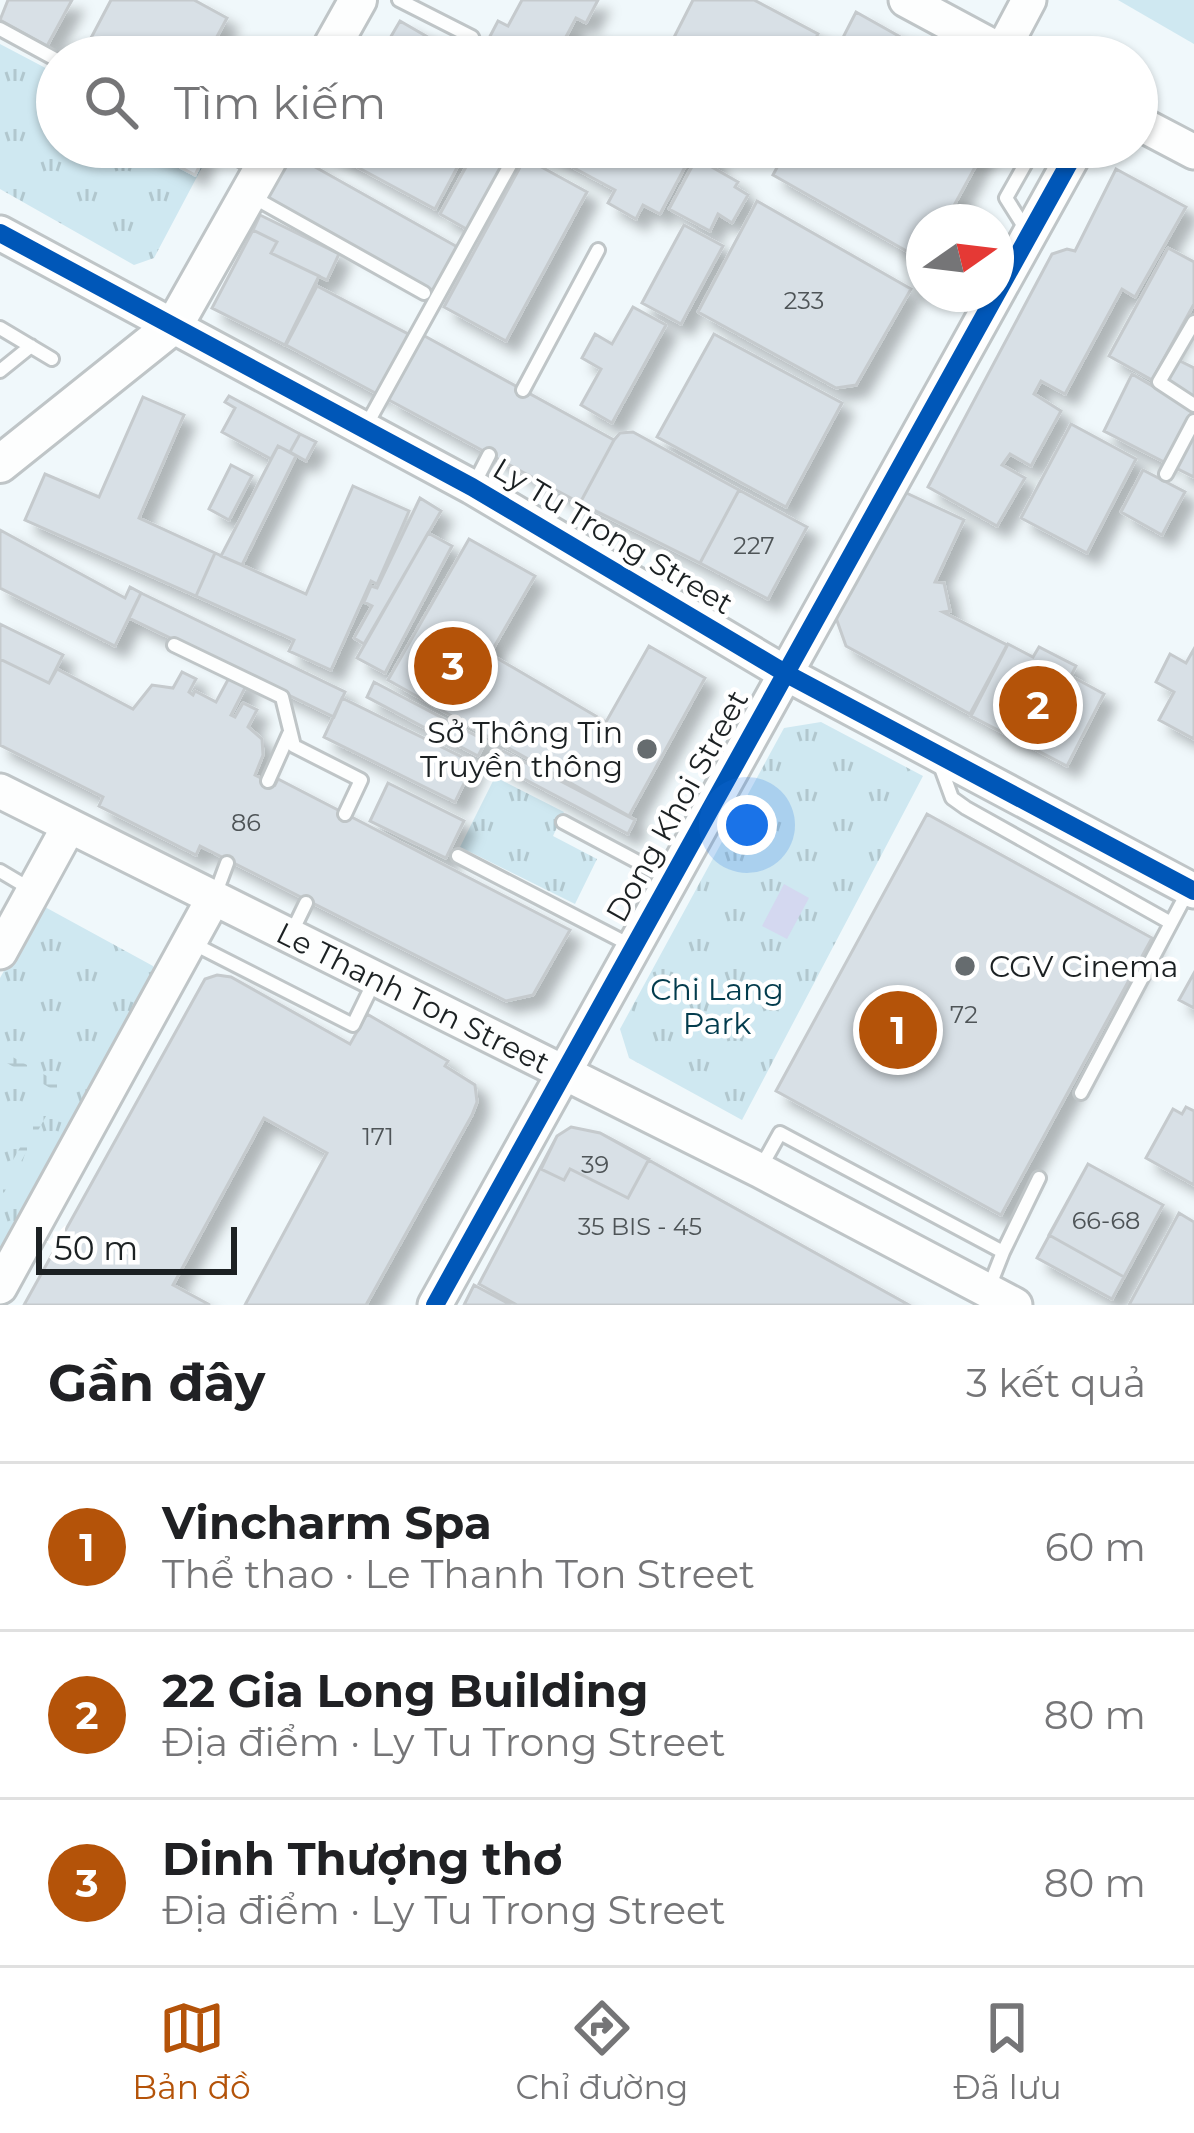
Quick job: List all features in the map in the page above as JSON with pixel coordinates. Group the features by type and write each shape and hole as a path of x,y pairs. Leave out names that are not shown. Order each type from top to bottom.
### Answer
{"main road":[{"path":"338,36 358,0"},
{"path":"0,464 175,324 262,171"}],"street":[{"path":"907,0 974,36"},
{"path":"1014,36 1029,0"},
{"path":"1158,133 1194,152"},
{"name":"Dong Khoi Street","path":"434,1305 1066,168"},
{"name":"Ly Tu Trong Street","path":"0,233 472,487 785,673 1192,890"},
{"name":"Le Thanh Ton Street","path":"0,791 759,1170 1001,1298"},
{"path":"0,952 69,826"},
{"path":"0,1287 213,899"}],"lane":[{"path":"399,0 470,36"},
{"path":"0,29 36,49"},
{"path":"364,429 508,168"},
{"path":"262,171 424,293"},
{"path":"523,390 598,250"},
{"path":"1194,322 1159,382 1194,405"},
{"path":"0,328 52,359"},
{"path":"0,371 31,346"},
{"path":"1166,474 1194,421"},
{"path":"472,487 489,454"},
{"path":"174,645 282,697 293,746 361,780 345,814"},
{"path":"268,781 290,734"},
{"path":"937,753 952,798 1171,923"},
{"path":"563,822 671,879"},
{"path":"458,856 633,946"},
{"path":"213,899 227,863"},
{"path":"0,871 34,890"},
{"path":"1081,1094 1192,890"},
{"path":"290,937 306,903"},
{"path":"189,942 353,1024 375,981"},
{"path":"759,1170 780,1133 1003,1252"},
{"path":"1001,1298 1003,1252 1040,1178"}],"green space":[{"path":"1118,0 1194,0 1194,44"},
{"path":"0,44 36,63 36,168 202,168 154,258 134,265 0,189"},
{"name":"Chi Lang Park","path":"821,722 923,776 742,1120 629,1058 620,1029 784,728"},
{"path":"495,777 564,812 553,836 597,859 575,904 460,847"},
{"path":"45,907 153,966 156,975 0,1259 0,978 38,909"},
{"path":"0,1050 63,1085 0,1200 0,1184 52,1089 0,1059"}],"shaded area":[{"path":"784,884 809,898 787,939 762,926"}],"building":[{"path":"8,0 72,0 52,36 36,36 36,40 0,20"},
{"path":"111,0 194,0 227,18 217,36 92,36"},
{"path":"522,0 598,0 586,23 576,18 566,36 490,36 498,21 508,26"},
{"path":"693,0 754,0 818,34 817,36 675,36"},
{"path":"856,12 899,36 844,36"},
{"path":"400,21 426,36 391,36"},
{"path":"284,168 317,168 461,249 436,294 267,199"},
{"path":"359,168 457,168 435,209"},
{"path":"465,168 505,168 470,231 440,214"},
{"path":"520,168 543,168 587,192 506,341 444,307"},
{"path":"574,168 684,168 660,214 643,205 636,219 608,203 615,190"},
{"path":"691,168 714,168 738,182 735,187 748,195 732,223 718,214 710,231 669,209"},
{"path":"777,168 975,168 955,204 906,204 906,251 773,175"},
{"path":"1116,169 1186,207 1135,297 1122,289 1065,394 1041,381 1034,394 1061,411 1031,466 1010,454 1002,465 1025,478 997,526 928,487 1052,254 1075,251"},
{"path":"757,201 906,286 906,298 856,385 836,388 698,312"},
{"path":"260,215 339,254 327,280 271,253 277,242 253,230"},
{"path":"684,225 723,246 681,324 642,303"},
{"path":"253,230 277,242 271,253 319,276 285,345 212,308"},
{"path":"1168,248 1194,262 1194,304 1152,380 1109,356"},
{"path":"317,286 410,335 379,395 286,345"},
{"path":"633,307 666,325 612,423 581,405 601,369 582,358 595,334 612,344"},
{"path":"421,334 614,440 580,503 387,399"},
{"path":"714,334 842,403 786,507 657,437"},
{"path":"1176,359 1194,368 1194,400 1163,382"},
{"path":"1132,374 1193,410 1166,463 1104,431"},
{"path":"229,396 300,434 290,452 278,446 271,459 222,432 235,408 225,402"},
{"path":"143,397 184,415 139,518 215,553 196,596 25,520 45,474 99,497"},
{"path":"1071,424 1136,459 1087,553 1021,518"},
{"path":"633,432 739,490 700,563 580,503 614,440 620,433"},
{"path":"1194,432 1194,477 1176,468"},
{"path":"300,434 316,442 306,461 290,452"},
{"path":"278,446 296,456 242,565 221,556"},
{"path":"231,465 252,476 229,520 209,509"},
{"path":"1143,470 1185,492 1162,535 1121,512"},
{"path":"353,486 409,511 331,670 289,651 294,640 196,596 215,553 306,594"},
{"path":"739,490 807,527 768,599 700,563"},
{"path":"900,490 964,520 935,582 944,583 950,611 943,612 1007,645 970,714 846,646 835,615"},
{"path":"420,498 441,511 364,644 354,638 372,606 364,602 371,586 377,588"},
{"path":"0,530 125,598 130,587 141,593 115,646 0,588"},
{"path":"428,533 452,546 385,673 357,658"},
{"path":"469,539 535,576 490,654 606,722 649,646 705,678 629,816 388,680"},
{"path":"141,593 345,692 334,717 129,618"},
{"path":"0,624 63,655 49,683 0,659"},
{"path":"1008,644 1033,657 1039,647 1076,666 1071,676 1104,694 1067,766 971,716"},
{"path":"1194,649 1194,739 1159,720 1174,692 1156,682 1170,654 1186,663"},
{"path":"0,659 49,683 57,669 133,709 152,685 173,688 182,672 196,679 189,692 216,702 230,676 247,684 231,715 235,717 243,703 257,710 248,727 262,739 263,755 255,775 275,785 278,779 570,930 533,995 506,1001 200,846 196,855 99,806 103,797 0,745"},
{"path":"374,682 486,741 478,756 367,697"},
{"path":"342,698 474,763 455,802 324,737"},
{"path":"503,751 635,820 628,834 496,764"},
{"path":"388,783 464,821 446,858 370,821"},
{"path":"927,814 1152,938 1001,1215 776,1091"},
{"path":"1194,973 1194,1008 1179,1000"},
{"path":"231,977 350,1044 367,1014 448,1061 445,1066 475,1085 477,1102 472,1115 366,1305 245,1305 327,1153 264,1118 173,1285 210,1305 24,1305 205,979"},
{"path":"1186,1107 1194,1111 1194,1185 1146,1158 1173,1109 1182,1114"},
{"path":"571,1127 600,1133 909,1305 517,1305 479,1284 557,1136"},
{"path":"571,1127 600,1133 649,1159 628,1198 570,1169 564,1180 541,1169 557,1136"},
{"path":"1088,1164 1163,1205 1112,1299 1037,1258"},
{"path":"1088,1164 1163,1205 1124,1277 1049,1235"},
{"path":"1179,1213 1194,1222 1194,1305 1129,1305"},
{"path":"474,1285 511,1305 464,1305"}],"cycle path":[{"path":"435,1305 1066,168"},
{"path":"0,233 472,487 785,673 1194,891"}],"place":[{"name":"Dinh Thượng thơ","path":"453,666"},
{"name":"22 Gia Long Building","path":"1038,705"},
{"name":"Sở Thông Tin Truyền thông","path":"647,749"},
{"name":"CGV Cinema","path":"965,966"},
{"name":"Vincharm Spa","path":"898,1030"}]}
